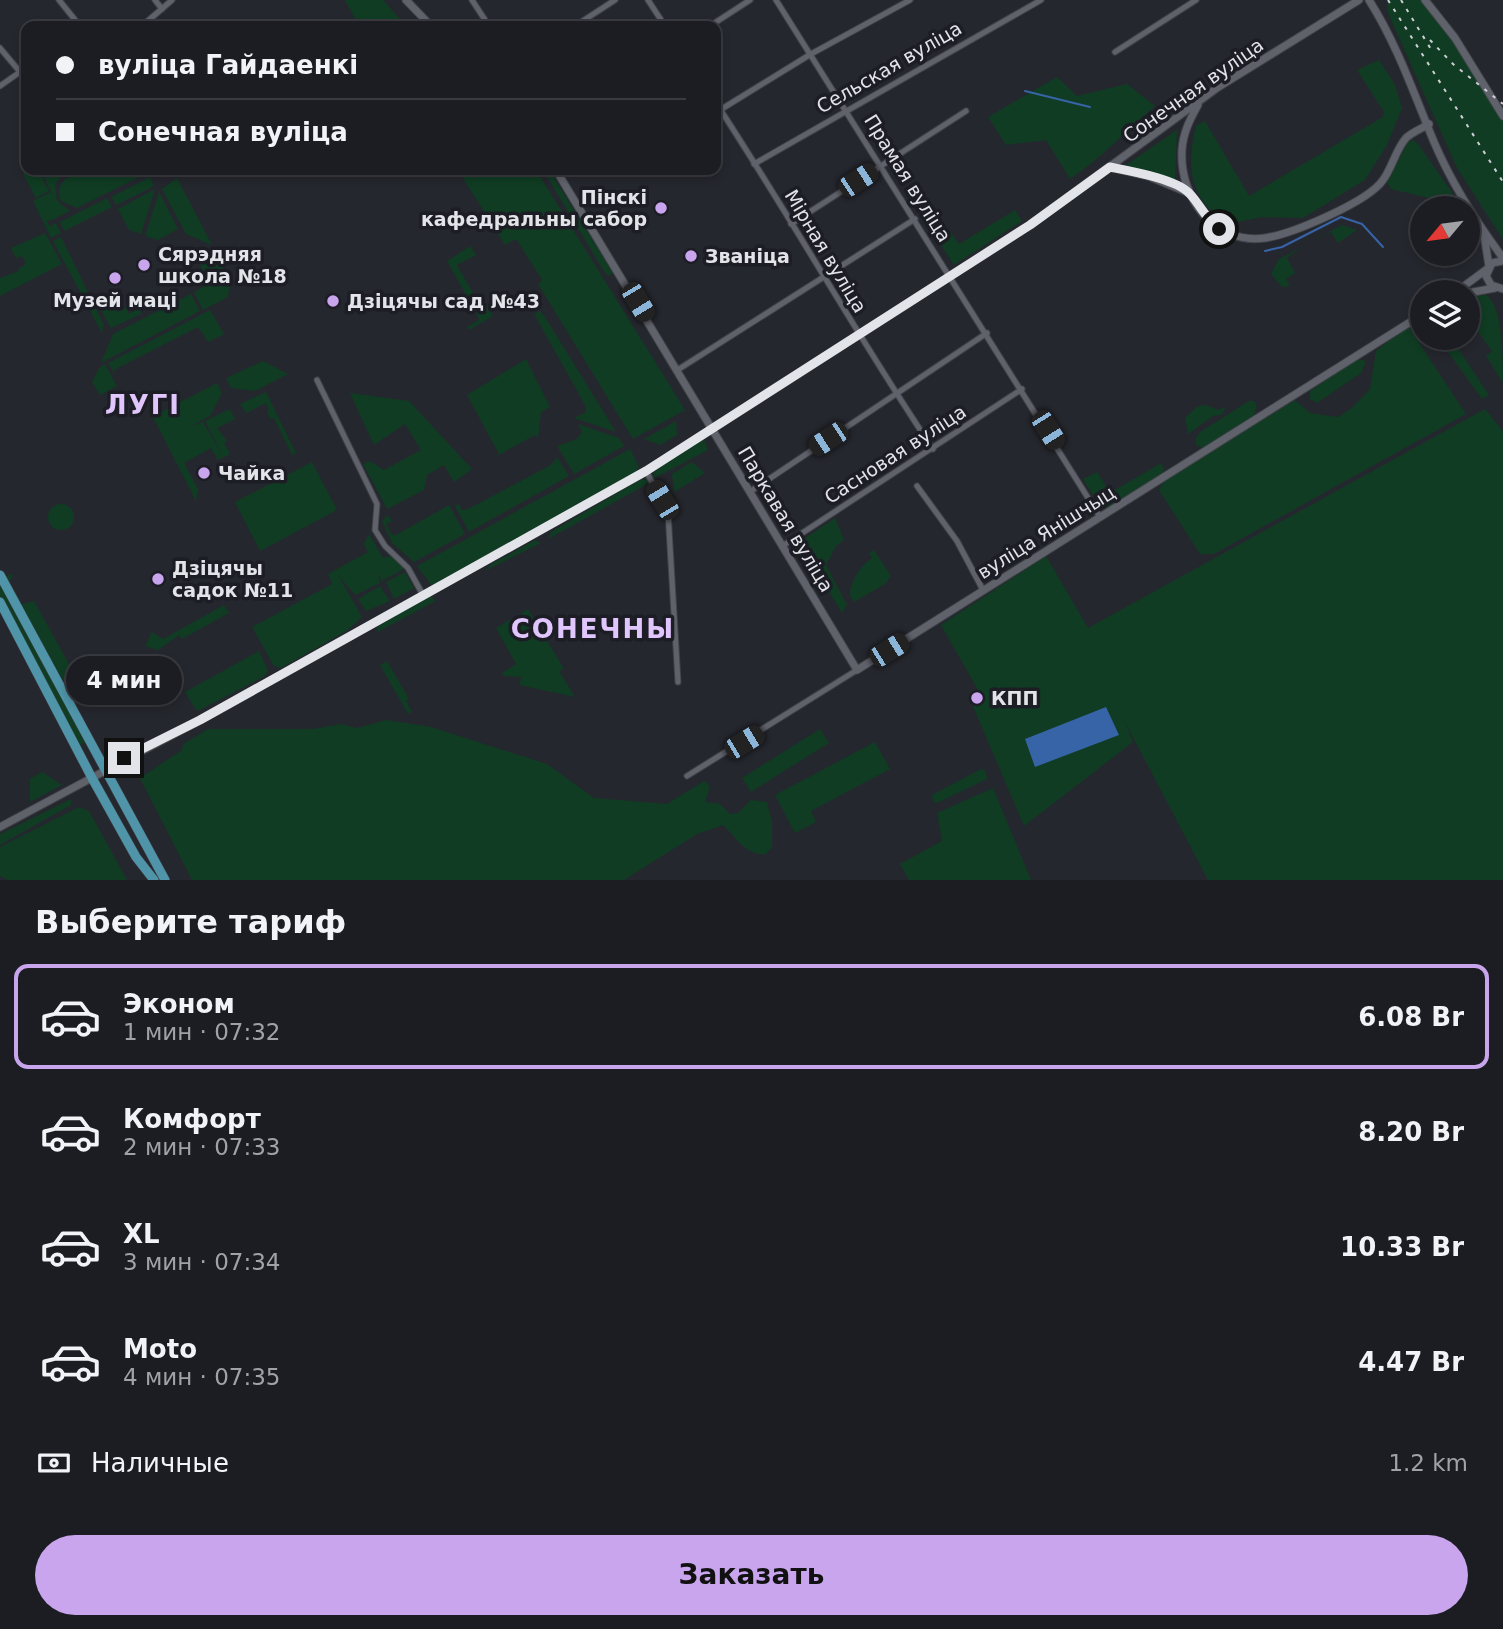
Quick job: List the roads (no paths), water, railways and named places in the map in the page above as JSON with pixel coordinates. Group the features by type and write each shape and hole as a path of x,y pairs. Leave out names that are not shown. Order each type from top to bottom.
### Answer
{"main road":[{"path":"0,575 165,880"},
{"path":"0,603 92,778 136,857 154,880"}],"street":[{"path":"59,0 76,21"},
{"path":"155,0 162,9"},
{"path":"148,21 172,0"},
{"path":"405,0 426,21"},
{"path":"472,0 486,21"},
{"path":"583,21 615,0"},
{"path":"648,0 662,21"},
{"path":"718,21 750,0"},
{"name":"Прамая вуліца","path":"776,0 1100,517"},
{"path":"721,109 811,54 910,0"},
{"name":"Сельская вуліца","path":"754,164 1041,0"},
{"path":"1115,52 1196,0"},
{"name":"Сонечная вуліца","path":"0,827 646,471 951,276 1110,167 1236,76 1359,0"},
{"path":"1368,0 1395,49 1434,141 1483,231 1503,259 1472,280"},
{"path":"1430,2 1503,116"},
{"path":"0,48 20,72 0,86"},
{"path":"1198,104 1186,127 1182,152 1184,176 1190,194 1205,217 1227,233 1256,238 1291,232 1376,189 1406,138 1429,124"},
{"path":"791,224 966,111"},
{"name":"Мірная вуліца","path":"721,112 933,449"},
{"path":"1110,167 1148,176 1190,194"},
{"name":"Паркавая вуліца","path":"559,175 679,369 857,670"},
{"path":"679,369 827,278 915,219"},
{"path":"1483,231 1489,267 1487,279 1500,289"},
{"path":"1480,292 1500,289"},
{"name":"вуліца Янішчыц","path":"687,776 1410,322"},
{"path":"751,491 987,333"},
{"path":"317,380 377,504 375,530 385,546 408,569 423,595"},
{"name":"Сасновая вуліца","path":"784,545 1022,389"},
{"path":"646,471 668,512 678,682"},
{"path":"917,486 957,541 983,590"}],"water":[{"path":"1106,707 1119,735 1035,767 1025,739"}],"waterway":[{"path":"1025,91 1090,107"},
{"path":"1265,251 1282,247 1341,217 1362,224 1383,247"}],"railway":[{"path":"1388,0 1503,182"},
{"path":"1401,0 1432,51"},
{"path":"1430,40 1453,64 1503,104"}],"place":[{"name":"Пінскі кафедральны сабор","path":"661,208"},
{"name":"Званіца","path":"691,256"},
{"name":"Сярэдняя школа №18","path":"144,265"},
{"name":"Музей маці","path":"115,278"},
{"name":"Дзіцячы сад №43","path":"333,301"},
{"name":"Чайка","path":"204,473"},
{"name":"Дзіцячы садок №11","path":"158,579"},
{"name":"КПП","path":"977,698"}],"district":[{"name":"ЛУГІ","path":"143,405"},
{"name":"СОНЕЧНЫ","path":"593,629"}]}
